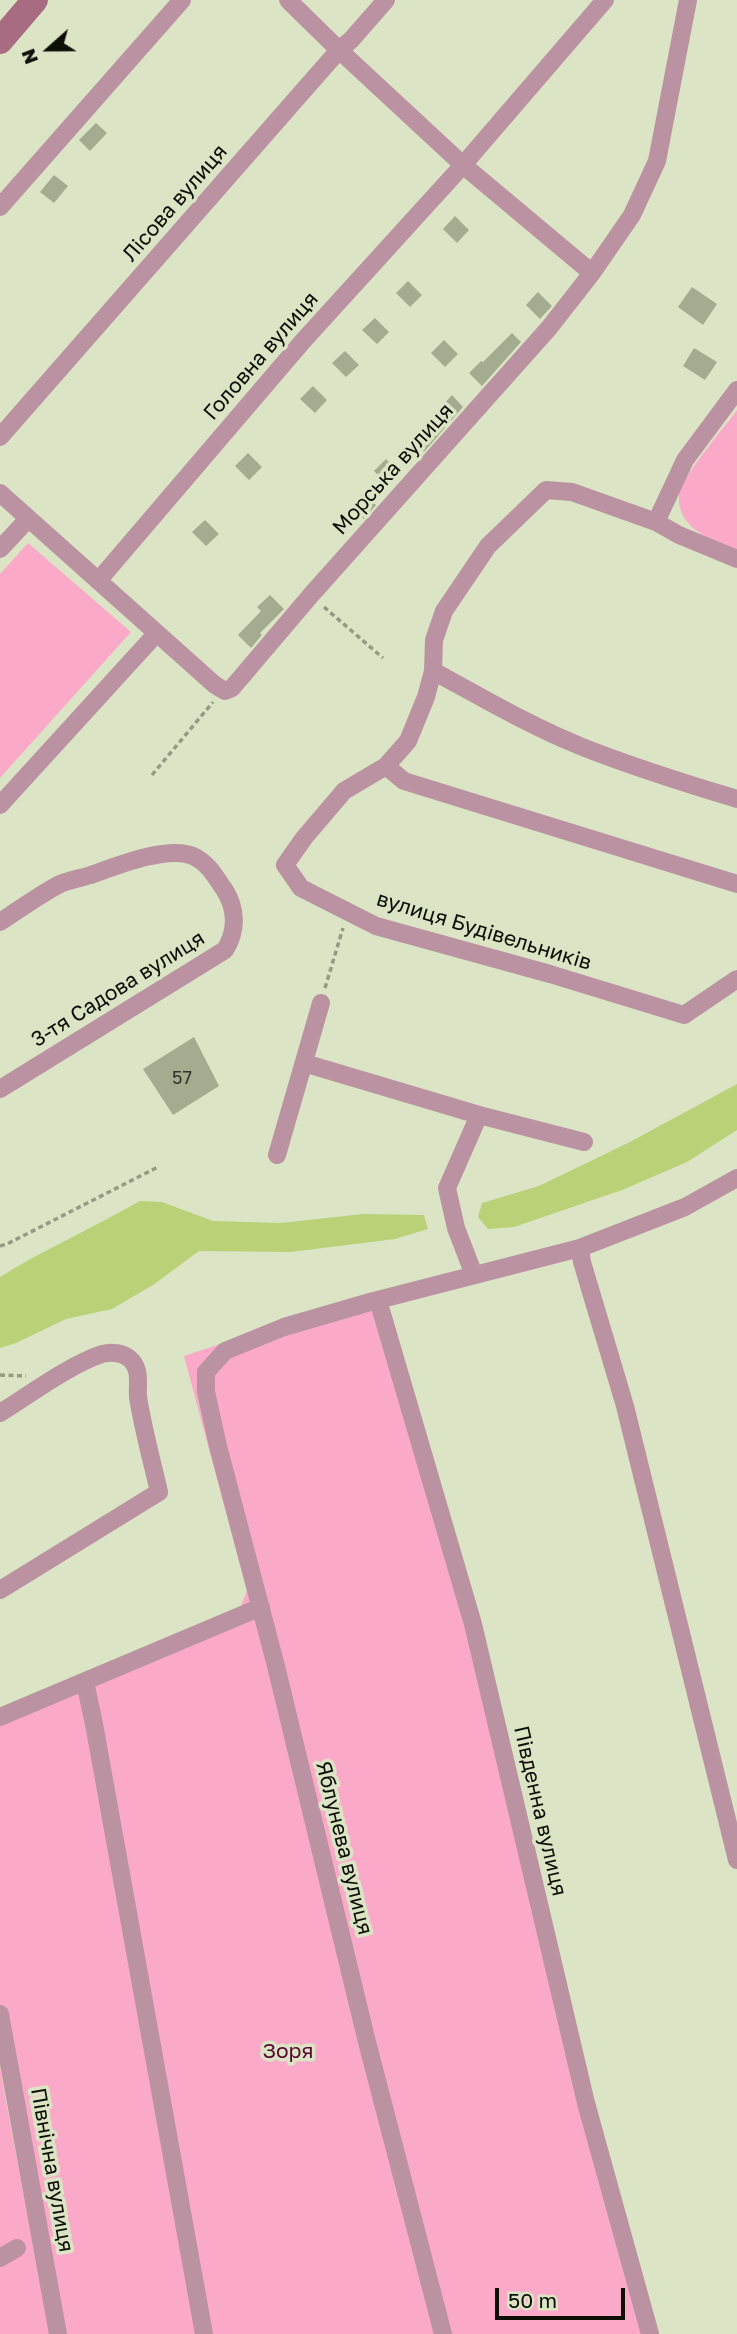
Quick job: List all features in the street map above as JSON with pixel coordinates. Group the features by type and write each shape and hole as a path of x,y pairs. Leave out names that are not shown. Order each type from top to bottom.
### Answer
{"street":[{"path":"0,41 35,0"},
{"path":"0,207 182,0"},
{"path":"288,0 463,165 592,274"},
{"name":"Лісова вулиця","path":"0,437 339,50 386,0"},
{"name":"Головна вулиця","path":"98,581 303,341 463,165 605,0"},
{"name":"Морська вулиця","path":"225,691 243,677 311,595 549,328 592,274 632,215 657,161 688,0"},
{"path":"656,522 685,460 737,390"},
{"path":"737,559 656,522 572,492 546,490 488,546 444,611 434,640 433,671 426,697 408,741 386,766 404,782 737,884"},
{"path":"0,493 156,634 225,691"},
{"path":"0,549 28,519"},
{"path":"0,805 156,634"},
{"path":"433,671 578,745 659,776 737,799"},
{"name":"вулиця Будівельників","path":"386,766 344,790 285,865 301,888 376,926 550,974 684,1015 737,979"},
{"name":"3-тя Садова вулиця","path":"0,922 61,883 123,862 178,854 194,856 209,867 227,894 235,919 232,938 225,950 0,1089"},
{"path":"277,1155 321,1003"},
{"path":"303,1063 479,1115 584,1142"},
{"path":"474,1275 456,1228 447,1188 479,1115"},
{"path":"378,1300 580,1248 685,1206 737,1178"},
{"path":"580,1248 625,1406 737,1860"},
{"name":"Яблунева вулиця","path":"378,1300 284,1326 225,1351 206,1372 206,1392 367,2042 443,2334"},
{"name":"Південна вулиця","path":"378,1300 473,1624 586,2103 650,2334"},
{"path":"0,1413 46,1384 104,1353 121,1354 132,1362 138,1375 138,1396 159,1492 0,1590"},
{"path":"0,1717 261,1607"},
{"path":"85,1682 204,2334"},
{"name":"Північна вулиця","path":"0,2014 7,2089 58,2334"},
{"path":"0,2258 17,2248"}],"path":[{"path":"311,595 383,659"},
{"path":"152,775 217,697 225,691"},
{"path":"321,1003 348,912"},
{"path":"0,1246 158,1167"}],"green space":[{"path":"737,410 737,551 706,536 687,522 680,507 679,495 704,452"},
{"path":"28,543 131,632 0,778 0,574"},
{"name":"Зоря","path":"382,1291 652,2334 53,2334 0,2048 0,1712 239,1610 247,1591 184,1356"},
{"path":"0,2067 5,2096 50,2334 0,2334"}],"shaded area":[{"path":"737,1084 737,1130 687,1162 622,1190 514,1227 488,1229 478,1217 482,1203 539,1186 630,1142"},
{"path":"140,1201 162,1202 213,1221 281,1223 363,1214 424,1215 428,1229 395,1239 290,1252 199,1251 153,1285 112,1309 66,1319 0,1348 0,1277"}],"building":[{"path":"96,123 107,133 90,151 79,140"},
{"path":"54,175 68,186 54,203 40,192"},
{"path":"455,216 469,230 457,243 443,229"},
{"path":"408,281 422,295 410,307 396,293"},
{"path":"692,287 717,304 703,325 678,307"},
{"path":"538,292 552,306 540,319 526,305"},
{"path":"375,318 389,332 377,344 362,330"},
{"path":"512,333 521,342 482,386 469,373"},
{"path":"444,340 458,354 445,367 431,353"},
{"path":"694,348 717,362 705,380 683,366"},
{"path":"345,351 359,365 346,377 332,363"},
{"path":"313,386 327,400 315,413 300,399"},
{"path":"452,395 463,407 424,452 413,440 442,411 440,408"},
{"path":"248,453 262,467 249,480 235,466"},
{"path":"386,459 400,473 388,485 374,471"},
{"path":"363,493 376,505 364,519 351,506"},
{"path":"205,520 219,534 206,546 192,532"},
{"path":"270,595 284,609 260,633 262,635 251,648 238,635 261,611 257,607"},
{"path":"194,1037 219,1086 173,1115 143,1069"}]}
